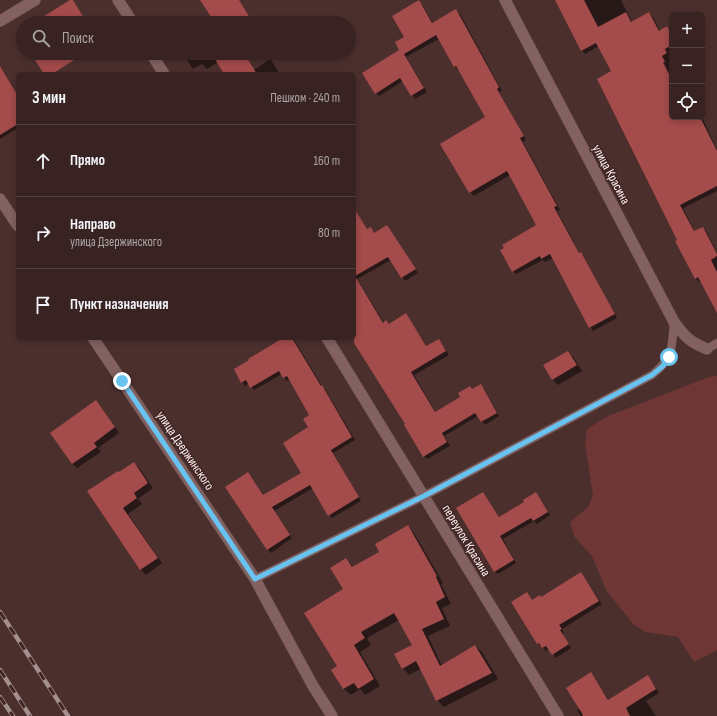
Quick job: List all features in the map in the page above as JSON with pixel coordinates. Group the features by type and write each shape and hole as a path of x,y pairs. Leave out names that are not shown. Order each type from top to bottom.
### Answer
{"street":[{"path":"0,21 34,0"},
{"path":"118,0 128,16"},
{"name":"улица Красина","path":"505,0 674,322 684,337 694,344 712,346"},
{"path":"155,60 163,72"},
{"path":"0,199 16,223"},
{"name":"улица Дзержинского","path":"94,340 255,579 332,716"},
{"name":"переулок Красина","path":"327,340 558,716"}],"lane":[{"path":"255,579 424,496 652,375 663,366 669,357 673,339 674,322"}],"shaded area":[{"path":"717,376 717,650 694,662 678,637 645,632 633,624 606,590 592,556 574,536 570,522 588,507 593,495 585,444 587,429 608,416 709,377"}],"building":[{"path":"70,0 73,0 83,16 44,16"},
{"path":"200,0 239,0 249,16 210,16"},
{"path":"419,0 432,23 456,9 499,87 497,89 524,136 520,138 557,206 554,207 615,314 589,328 550,254 541,259 540,256 512,272 500,250 504,248 502,245 536,225 507,171 469,193 440,144 485,117 456,66 454,67 436,35 404,54 424,88 411,96 400,78 375,94 362,73 399,50 395,42 404,37 392,16"},
{"path":"555,0 584,0 598,27 626,12 631,22 649,12 659,31 667,26 669,30 669,47 665,49 667,53 662,56 665,62 663,62 669,74 669,120 702,120 717,151 717,186 680,205 694,231 703,227 717,254 717,256 711,260 717,272 717,313 698,277 695,279 675,241 677,240 597,79 611,71 596,43 581,51"},
{"path":"35,60 74,60 55,72 43,72"},
{"path":"216,60 248,60 256,72 223,72"},
{"path":"0,66 16,93 16,125 0,135"},
{"path":"356,211 367,229 371,227 374,233 387,225 416,269 401,278 388,257 356,275"},
{"path":"356,278 383,323 386,320 389,324 406,313 426,346 439,339 446,351 411,372 435,412 460,397 458,393 470,386 472,389 481,384 497,413 481,422 475,413 442,433 447,442 423,457 404,425 405,424 354,343 354,340 356,340"},
{"path":"280,340 293,340 321,386 322,385 352,437 331,450 359,497 328,516 310,485 272,507 290,535 267,550 225,487 248,472 263,495 301,473 283,443 308,427 303,419 309,415 287,376 283,378 279,371 250,388 246,380 241,383 234,369 249,360 248,359"},
{"path":"568,351 577,365 552,380 543,365"},
{"path":"96,400 115,427 94,443 97,447 72,464 50,433"},
{"path":"134,462 148,483 134,493 137,498 123,508 158,558 140,570 87,491"},
{"path":"483,492 499,517 524,502 523,500 536,492 548,512 533,521 531,518 500,536 514,560 494,572 456,508"},
{"path":"408,525 437,576 436,577 445,597 436,602 444,619 422,629 440,666 475,645 492,673 436,701 416,661 402,669 394,654 412,645 394,613 361,632 365,638 354,645 374,679 358,689 354,683 343,689 331,670 337,666 304,613 343,589 330,568 346,558 352,567 379,552 375,544"},
{"path":"581,572 599,601 559,625 562,629 560,630 569,644 552,655 546,646 542,648 539,643 537,644 511,602 527,592 532,600 540,595 541,597"},
{"path":"591,672 608,700 648,675 656,689 626,708 630,716 582,716 583,715 566,688"}],"railway":[{"path":"0,612 68,716"},
{"path":"0,670 30,716"},
{"path":"0,697 13,716"}],"route":[{"path":"122,381 255,579 424,496 652,375 663,366 669,357"}]}
